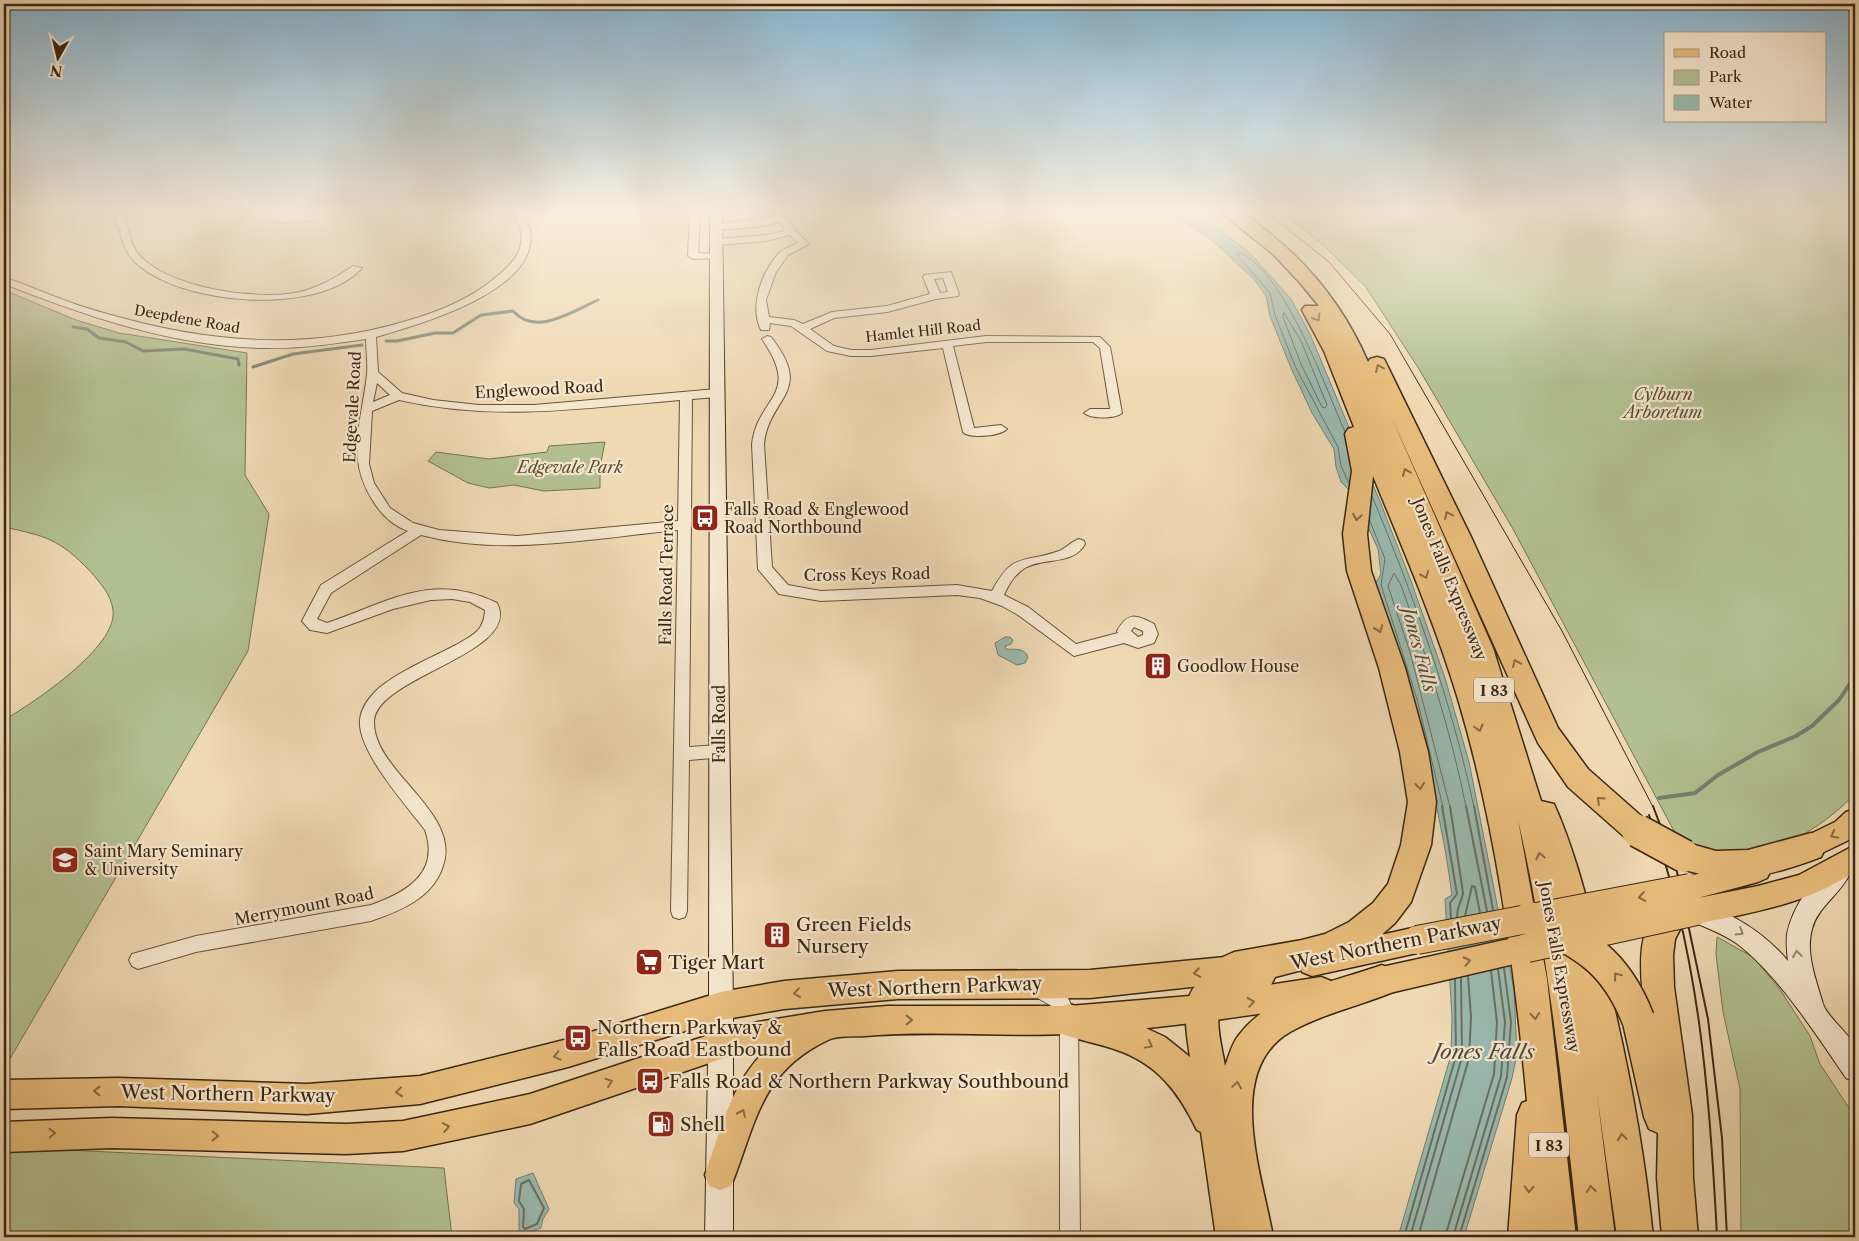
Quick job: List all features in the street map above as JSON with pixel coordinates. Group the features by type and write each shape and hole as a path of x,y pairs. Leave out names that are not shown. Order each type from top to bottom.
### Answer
{"highway":[{"name":"Jones Falls Expressway","path":"1281,269 1317,317 1334,351 1436,602 1471,698 1501,808 1530,969 1558,1237"},
{"name":"Jones Falls Expressway","path":"1300,269 1322,295 1345,332 1465,611 1498,699 1529,809 1553,913 1576,1061 1597,1237"},
{"path":"1314,269 1323,277 1351,314 1371,350 1460,539 1548,735 1578,778 1638,831 1687,858 1705,863 1747,865 1811,847"},
{"path":"1234,968 1302,956 1329,948 1360,933 1389,906 1400,892 1416,845 1422,802 1414,752 1389,659 1362,584 1355,534 1363,479 1361,451 1334,351"},
{"path":"1498,699 1543,809 1568,890 1594,993 1619,1111 1635,1237"},
{"path":"1650,1022 1660,935 1686,905"},
{"path":"1530,918 1573,938 1599,956 1615,973 1650,1022 1675,1115 1675,1178 1680,1237"},
{"path":"1234,1237 1202,1027 1202,1009 1205,998 1217,987 1315,963"},
{"path":"1254,1237 1236,1114 1237,1080 1246,1052 1257,1037 1287,1016 1382,981"},
{"path":"1069,1020 1133,1037 1154,1048 1168,1059 1200,1098 1219,1140"},
{"path":"1526,1237 1540,1053"}],"main road":[{"name":"Falls Road","path":"716,269 721,1006 719,1237"},
{"name":"West Northern Parkway","path":"4,1137 112,1132 346,1139 403,1136 530,1108 720,1045 758,1036 824,1025 887,1020 1069,1020 1202,1009 1382,981 1573,938 1686,905 1811,847 1844,830 1855,820"},
{"name":"West Northern Parkway","path":"4,1094 110,1092 307,1098 420,1090 568,1053 721,1006 841,988 1012,983 1090,984 1152,979 1234,968 1315,963 1417,940 1530,918 1750,900 1808,884 1852,860"},
{"path":"1818,1017 1799,966 1797,935 1810,906 1822,889 1852,860"},
{"path":"1686,905 1730,926 1758,946 1818,1017 1855,1069"},
{"path":"720,1175 741,1116 755,1086 774,1061 824,1025"}],"street":[{"path":"152,269 162,275 212,292 242,297 292,297 325,288 356,269"},
{"name":"Edgevale Road","path":"511,269 492,286 470,300 444,312 371,336 373,374 366,410 362,464 368,484 386,511 418,531 438,535 517,541 684,525"},
{"name":"Cross Keys Road","path":"773,269 761,300 763,319 772,359 783,380 780,397 761,427 758,444 765,569 778,586 784,590 821,596 957,590 996,597 1023,611 1074,650 1126,636"},
{"name":"Deepdene Road","path":"4,281 90,314 148,330 198,339 270,346 327,342 371,336"},
{"path":"803,328 832,315 887,309 936,296"},
{"name":"Hamlet Hill Road","path":"763,319 794,323 831,349 852,353 871,353 947,343 1000,339 1096,340"},
{"path":"1090,413 1116,413 1104,347 1096,340"},
{"path":"947,343 969,432 1001,429"},
{"name":"Englewood Road","path":"373,374 398,396 457,408 506,410 717,393"},
{"path":"366,410 398,396"},
{"name":"Falls Road Terrace","path":"679,911 686,396"},
{"name":"Merrymount Road","path":"138,960 196,944 371,913 398,904 408,898 432,873 440,849 438,839 432,826 372,746 367,722 369,713 380,696 392,687 478,639 491,624 492,607 474,597 463,595 421,596 327,628 315,626 309,621 326,589 418,531"},
{"path":"996,597 1006,577 1023,564 1063,555 1079,544"},
{"path":"682,754 719,752"},
{"path":"1012,983 1039,990 1052,996 1061,1002 1069,1020 1070,1237"}],"green space":[{"name":"Cylburn Arboretum","path":"1348,269 1855,269 1855,793 1833,814 1786,844 1753,856 1739,857 1682,846 1513,529 1419,369 1365,286"},
{"name":"Saint Mary Seminary & University","path":"4,290 76,320 119,333 247,353 245,475 269,514 248,651 4,1069 4,720 53,687 88,657 111,625 113,610 110,599 101,584 79,560 60,545 41,536 4,527"},
{"name":"Edgevale Park","path":"605,442 600,467 600,488 544,491 514,485 489,488 468,483 428,461 436,452 489,459 547,452 549,446"},
{"path":"1717,937 1753,957 1779,988 1810,1036 1820,1064 1855,1117 1855,1237 1741,1237 1740,1089 1723,1012 1716,954"},
{"path":"4,1147 444,1168 452,1237 17,1237 4,1227"}],"water":[{"name":"Jones Falls","path":"1243,269 1264,269 1291,299 1310,334 1411,581 1445,678 1469,762 1514,990 1517,1054 1512,1078 1464,1237 1398,1237 1451,1055 1452,1017 1445,899 1452,895 1439,816 1410,699 1375,584 1381,574 1378,549 1353,494 1341,482 1336,467 1334,449 1312,413 1270,316 1266,296 1254,279"},
{"path":"1005,637 1010,637 1013,640 1011,644 1005,646 1006,649 1024,652 1028,657 1025,663 1017,665 998,655 995,643"},
{"path":"533,1173 549,1209 543,1219 541,1228 519,1236 519,1209 514,1203 516,1179"}],"waterway":[{"path":"386,341 397,341 435,333 453,333 481,315 513,311 522,318 532,322 543,322 566,315 598,300"},
{"path":"73,327 87,329 99,338 126,342 143,351 184,349 238,359 239,365"},
{"path":"253,367 293,354 362,345"},
{"path":"1659,798 1695,793 1718,775 1758,752 1796,736 1812,726 1839,700 1855,676"}],"tram line":[{"path":"1335,269 1390,334 1562,631 1653,807"},
{"path":"1653,806 1676,867 1708,1019 1722,1138 1727,1237"},
{"path":"1649,815 1666,866 1691,970 1706,1077 1717,1237"}],"place":[{"name":"Falls Road & Englewood Road Northbound","path":"705,518"},
{"name":"Goodlow House","path":"1158,666"},
{"name":"Saint Mary Seminary & University","path":"65,860"},
{"name":"Green Fields Nursery","path":"777,935"},
{"name":"Tiger Mart","path":"649,962"},
{"name":"Northern Parkway & Falls Road Eastbound","path":"578,1038"},
{"name":"Falls Road & Northern Parkway Southbound","path":"650,1081"},
{"name":"Shell","path":"661,1124"}]}
